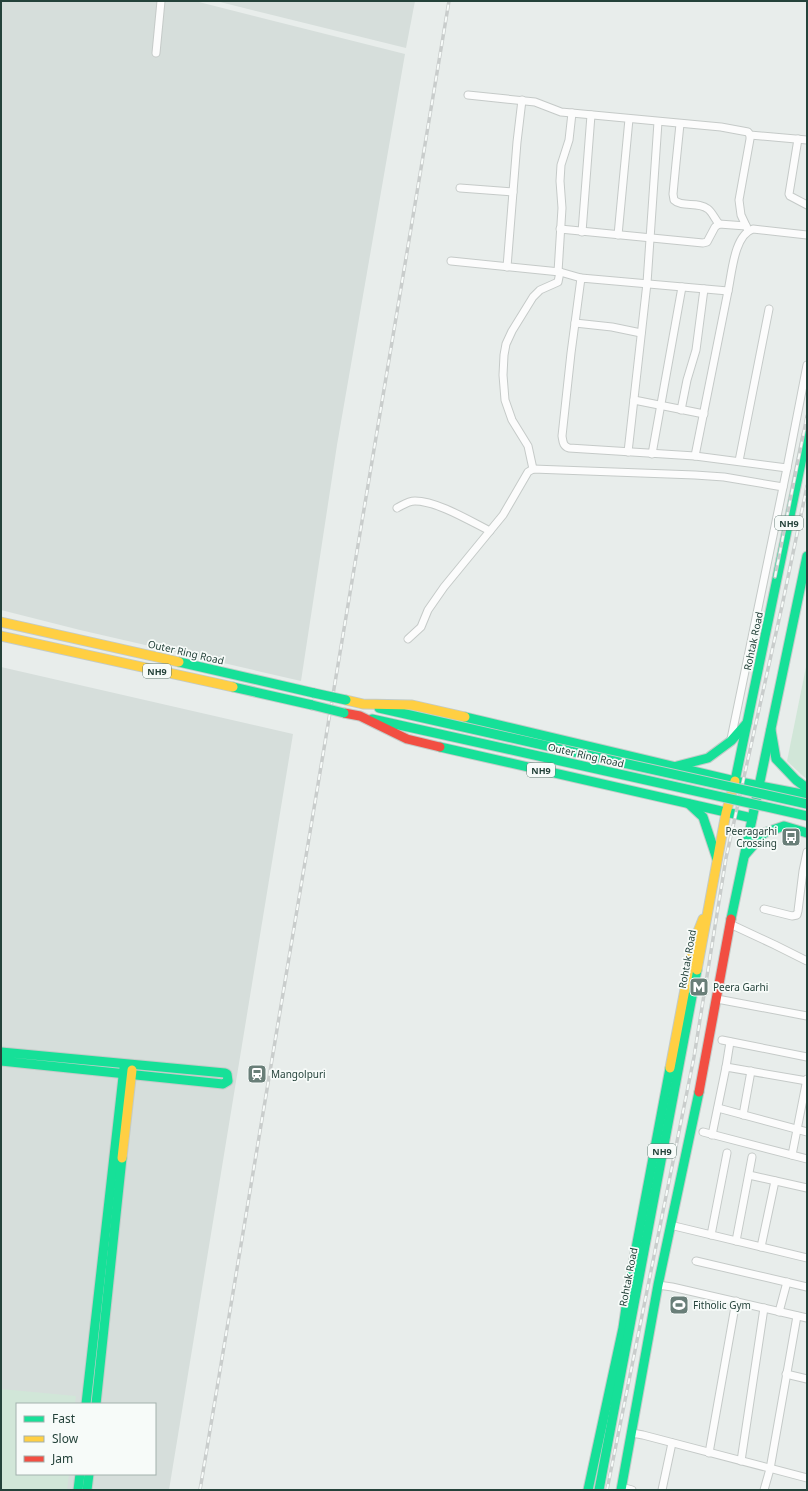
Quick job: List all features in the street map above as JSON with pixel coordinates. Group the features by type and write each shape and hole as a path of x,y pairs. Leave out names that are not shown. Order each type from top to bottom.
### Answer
{"main road":[{"name":"Rohtak Road","path":"597,1489 726,813 735,781 807,434"},
{"name":"NH9","path":"621,1489 658,1285 696,1111 743,858 804,583 807,556"},
{"name":"Outer Ring Road","path":"2,622 807,804"},
{"name":"Outer Ring Road","path":"1,636 807,816"},
{"name":"Outer Ring Road","path":"363,704 412,705 735,781 807,795"},
{"name":"Outer Ring Road","path":"360,716 407,739 752,818"},
{"path":"674,766 708,758 731,741 747,723"},
{"path":"771,730 776,759 796,780 807,788"},
{"path":"651,796 658,763"},
{"path":"688,804 703,817 718,860"},
{"path":"743,858 764,834 784,826 807,833"},
{"path":"588,1490 623,1328 630,1280 694,942 707,912"},
{"path":"1,1052 128,1069 223,1084 228,1081 227,1074 225,1073 128,1069 1,1061"},
{"path":"86,1403 109,1208 128,1069"},
{"path":"96,1403 128,1069"},
{"path":"78,1490 80,1475"},
{"path":"88,1490 89,1475"}],"street":[{"path":"156,53 161,1"},
{"path":"468,95 522,100 543,104 560,112 744,130 750,135 807,140"},
{"path":"507,267 522,100"},
{"path":"533,469 528,446 512,420 505,400 503,375 504,355 506,344 525,309 540,290 558,282 562,201 560,181 561,165 569,140 572,113"},
{"path":"582,232 591,115"},
{"path":"618,235 629,119"},
{"path":"628,452 647,283 658,122"},
{"path":"680,124 673,194 674,200 679,203 703,206 707,208 719,224 807,234"},
{"path":"695,456 736,249 747,228 741,214 739,200 750,135"},
{"path":"798,139 789,194 807,205"},
{"path":"460,188 513,192"},
{"path":"560,229 649,239 703,243 707,242 715,227 719,224"},
{"path":"451,261 559,272 581,278 728,291"},
{"path":"581,278 563,442 566,447 695,456 787,468"},
{"path":"652,454 662,406 682,287"},
{"path":"681,410 687,380 696,350 704,289"},
{"path":"739,461 769,309"},
{"path":"575,323 641,332"},
{"path":"731,741 761,599 807,365"},
{"path":"634,400 704,414"},
{"path":"408,638 421,627 428,610 436,598 503,515 528,472 533,469 695,475 783,487"},
{"path":"398,508 405,503 413,501 424,502 438,506 490,531"},
{"path":"761,599 772,601"},
{"path":"764,909 792,916 796,915 798,911 807,852"},
{"path":"730,924 775,944 807,961"},
{"path":"717,999 807,1016"},
{"path":"722,1040 807,1057"},
{"path":"712,1135 730,1042"},
{"path":"726,1067 807,1080 792,1155"},
{"path":"743,1115 751,1071"},
{"path":"718,1108 807,1132"},
{"path":"703,1132 807,1159"},
{"path":"711,1235 727,1153"},
{"path":"736,1241 752,1157"},
{"path":"749,1175 807,1188"},
{"path":"761,1247 775,1181"},
{"path":"670,1225 807,1258"},
{"path":"696,1261 807,1287"},
{"path":"779,1312 787,1282"},
{"path":"658,1285 736,1301 807,1318"},
{"path":"708,1453 736,1301"},
{"path":"741,1461 764,1308"},
{"path":"764,1490 770,1469 797,1316"},
{"path":"786,1374 807,1379"},
{"path":"632,1433 807,1478"},
{"path":"662,1490 672,1443"},
{"path":"621,1489 632,1490"}],"shaded area":[{"path":"1,1 195,1 405,54 337,445 301,681 80,630 1,610"},
{"path":"216,1 415,1 406,48"},
{"path":"1,667 293,734 169,1490 1,1490"}],"green space":[{"path":"807,662 807,779 787,761"},
{"path":"1,1389 76,1396 75,1403 16,1403 16,1475 69,1475 67,1490 1,1490"}],"railway":[{"path":"200,1490 449,1"},
{"path":"775,577 807,416"},
{"path":"607,1490 694,1057 726,858 807,486"}],"traffic: fast":[{"path":"735,781 807,434"},
{"path":"759,786 807,556"},
{"path":"179,662 314,693"},
{"path":"233,687 312,705"},
{"path":"314,693 346,700"},
{"path":"312,705 344,713"},
{"path":"379,708 556,748"},
{"path":"465,717 735,781 807,795"},
{"path":"372,719 552,759"},
{"path":"677,766 708,758 731,741 747,723"},
{"path":"771,730 776,759 796,780 807,788"},
{"path":"440,747 752,818"},
{"path":"556,748 807,804"},
{"path":"552,759 807,816"},
{"path":"731,919 759,786"},
{"path":"689,804 703,817 717,859"},
{"path":"745,855 764,833 784,826 807,833"},
{"path":"599,1490 697,970"},
{"path":"1,1052 225,1073 227,1074 228,1081 223,1084 1,1061"},
{"path":"86,1403 124,1068"},
{"path":"588,1490 623,1328 630,1280 670,1068"},
{"path":"621,1490 658,1285 699,1092"},
{"path":"96,1403 122,1158"},
{"path":"78,1490 80,1475"},
{"path":"87,1490 89,1475"}],"traffic: slow":[{"path":"1,622 179,662"},
{"path":"1,636 233,687"},
{"path":"346,700 363,704 412,705 465,717"},
{"path":"697,970 726,813 735,781"},
{"path":"670,1068 694,942 703,919"},
{"path":"122,1158 132,1070"}],"traffic: jam":[{"path":"344,713 360,716 407,739 440,747"},
{"path":"699,1092 731,919"}],"place":[{"name":"Peeragarhi Crossing","path":"791,837"},
{"name":"Peera Garhi","path":"699,987"},
{"name":"Mangolpuri","path":"257,1074"},
{"name":"Fitholic Gym","path":"679,1305"}]}
